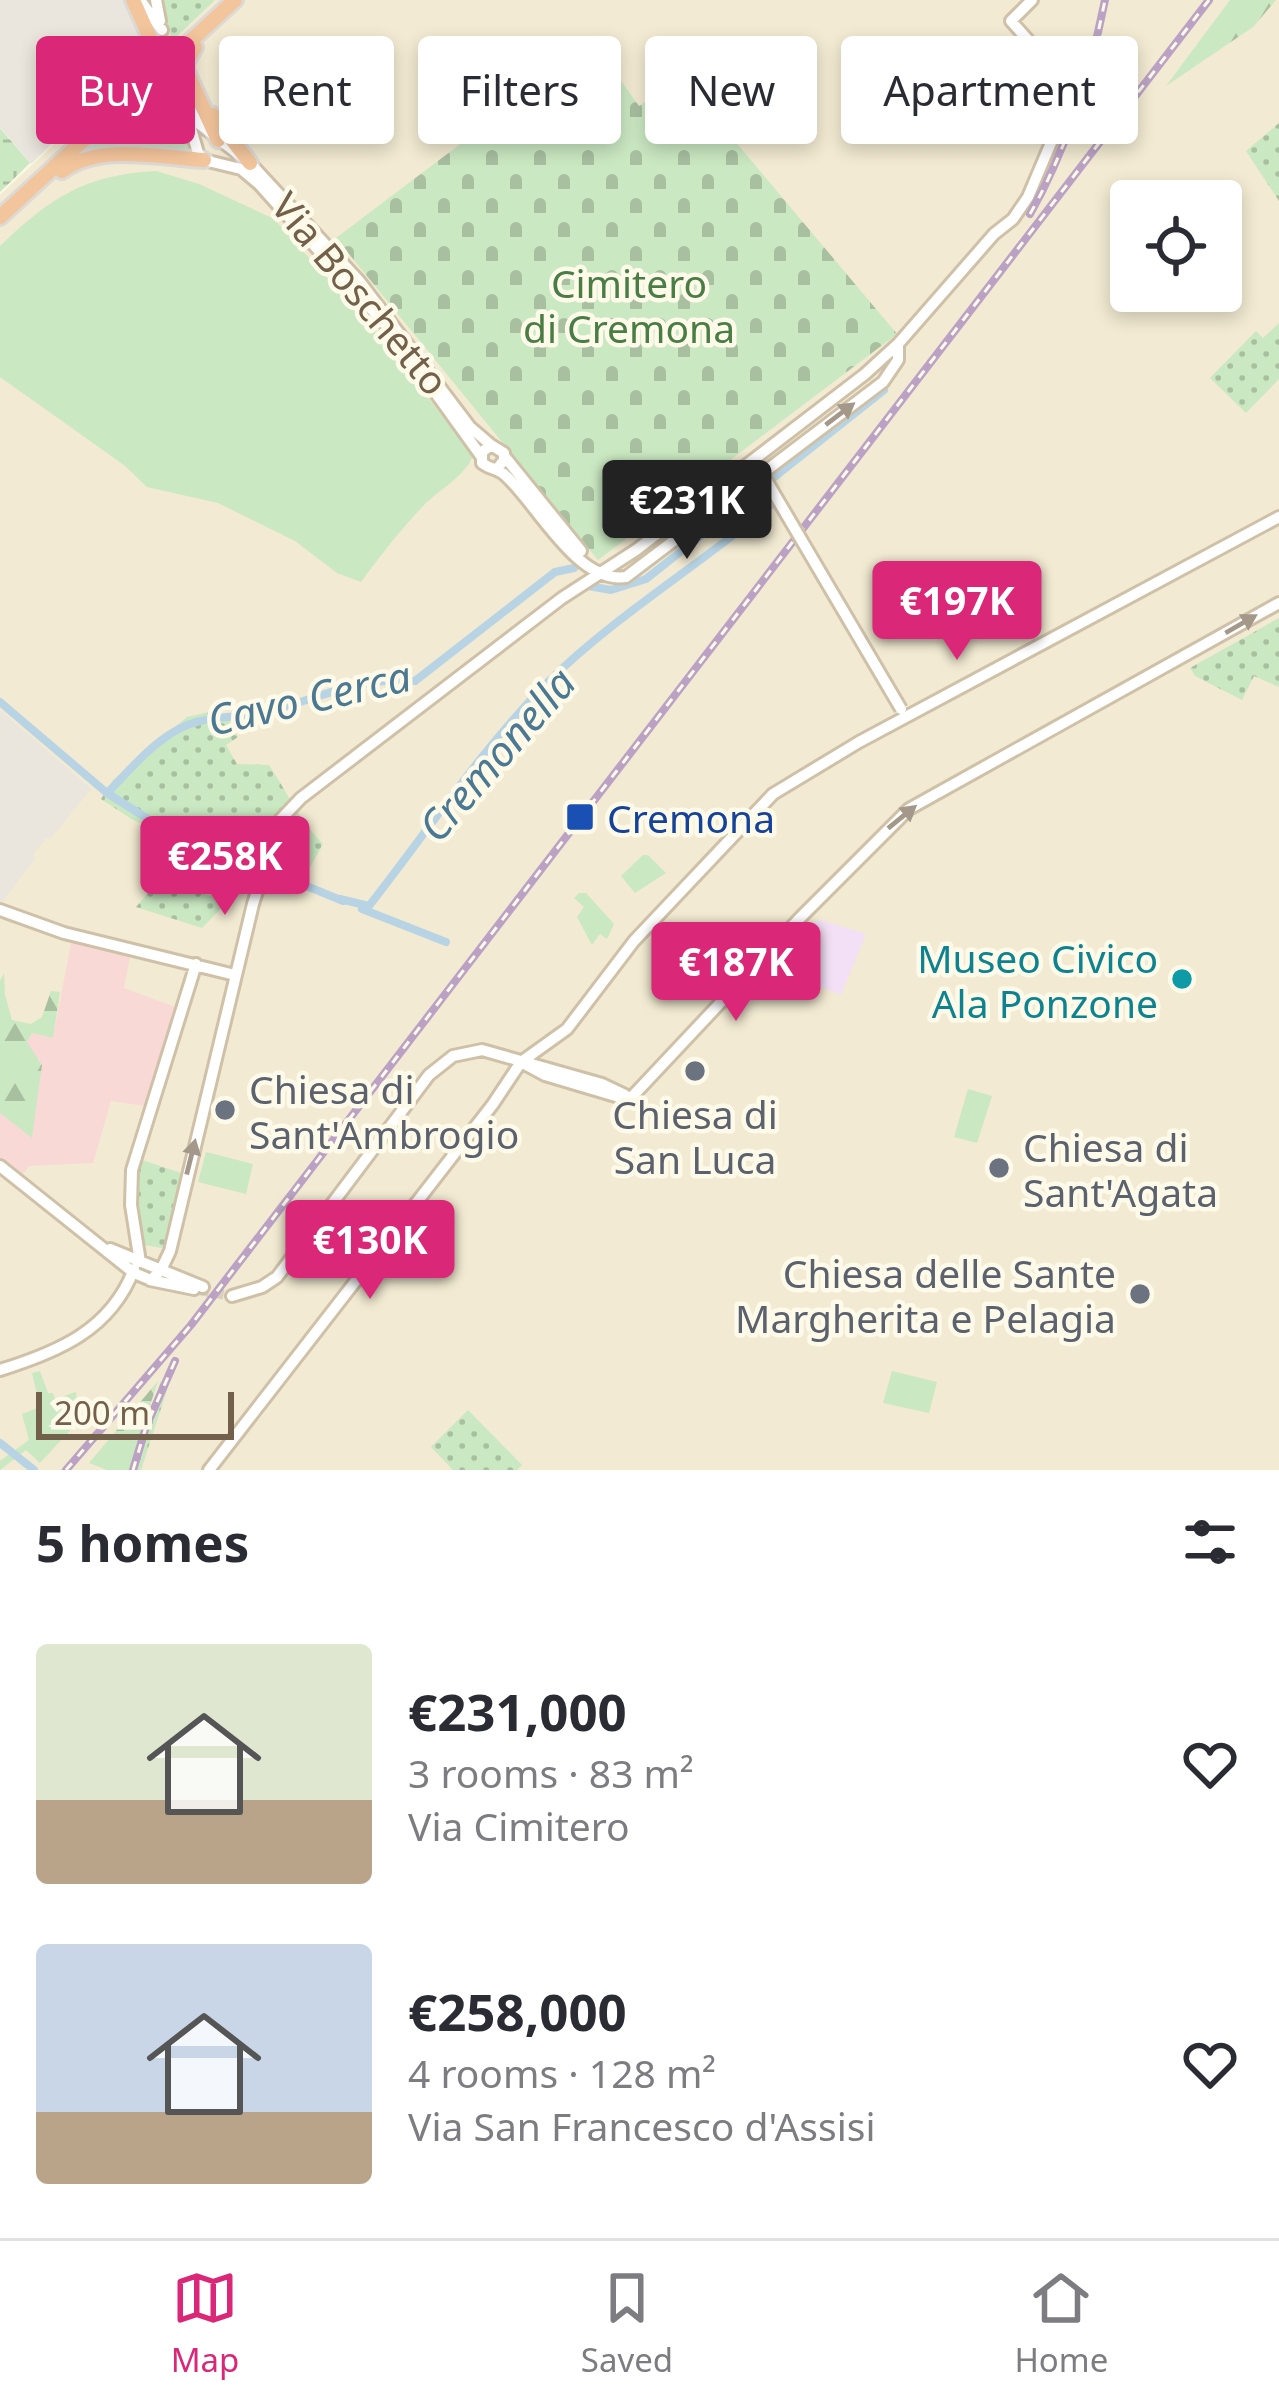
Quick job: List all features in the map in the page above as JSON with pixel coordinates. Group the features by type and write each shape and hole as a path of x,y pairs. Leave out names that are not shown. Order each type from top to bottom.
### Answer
{"highway":[{"path":"137,0 150,36"},
{"path":"192,36 232,2"},
{"path":"218,140 184,66 232,2"},
{"path":"3,212 232,2"},
{"path":"202,103 250,163"},
{"path":"3,212 73,144"},
{"path":"3,212 68,166 88,158 204,160"}],"street":[{"path":"137,0 162,30 156,0"},
{"path":"122,1291 141,1266 170,1251 235,975 280,820 301,798 598,572 690,509 898,344 1012,219 1028,197 1054,138 1065,85 1011,21 1032,0"},
{"name":"Via Boschetto","path":"180,92 198,123 250,163 360,283 470,427 502,449 598,572 562,544 487,464 391,331 259,184 241,169 204,160 194,143 180,92"},
{"path":"204,160 218,154 218,140"},
{"path":"598,572 616,578 637,573 883,382 898,360 898,344"},
{"path":"487,464 491,445"},
{"path":"487,464 505,457"},
{"path":"762,473 903,713"},
{"path":"542,1070 539,1057 634,941 772,794 903,713 1279,517"},
{"path":"232,1295 262,1287 277,1276 439,1065 469,1052 496,1054 634,1097 800,917 909,809 1279,603"},
{"path":"0,910 64,933 235,975"},
{"path":"141,1266 131,1204 132,1170 196,964"},
{"path":"209,1470 521,1063 563,1033"},
{"path":"521,1063 526,1068 523,1077"},
{"path":"494,1104 523,1077 542,1070"},
{"path":"0,1166 96,1241 141,1266 201,1288"},
{"path":"0,1370 67,1347 86,1333 122,1291 141,1266 145,1252 170,1251"}],"shaded area":[{"path":"0,0 125,0 145,36 36,36 36,144 52,144 31,164 0,127"},
{"path":"132,0 1279,0 1279,1470 0,1470 0,195 54,144 195,144 195,36 154,36"},
{"path":"0,710 91,789 51,838 45,839 0,904"},
{"path":"820,920 866,934 841,995 783,971 773,962 805,926"},
{"path":"72,938 131,952 124,988 178,1008 145,1106 111,1101 93,1163 29,1166 22,1175 0,1158 0,1113 32,1137 40,1060 27,1042 32,1033 53,1038"}],"green space":[{"path":"161,0 215,0 177,36 171,36"},
{"path":"1230,0 1276,0 1253,27 1166,86"},
{"name":"Cimitero di Cremona","path":"621,81 639,106 645,102 645,144 737,144 897,334 598,560 336,238 460,144 621,144"},
{"path":"1279,123 1279,201 1246,151"},
{"path":"0,128 30,163 0,192"},
{"path":"89,144 119,144 115,152 69,162"},
{"path":"125,144 188,144 191,154 120,153"},
{"path":"156,171 199,184 274,219 390,348 473,456 458,477 407,523 361,582 337,573 295,541 218,503 147,487 124,465 0,377 0,246 70,192 109,178"},
{"path":"1279,323 1279,379 1246,413 1210,378 1256,331 1263,338"},
{"path":"1279,618 1279,687 1254,676 1242,700 1195,676 1190,668"},
{"path":"214,711 227,717 238,737 226,745 237,764 269,765 323,844 298,889 133,820 101,799 113,780 187,717"},
{"path":"643,855 666,873 635,893 621,876"},
{"path":"158,881 228,901 202,928 136,907"},
{"path":"586,893 614,924 607,939 600,934 592,945 577,917 584,907 574,898"},
{"path":"4,973 12,1020 31,1024 42,1017 51,991 60,992 53,1038 32,1033 27,1042 42,1065 32,1138 0,1113 0,981"},
{"path":"968,1089 992,1096 977,1143 954,1137"},
{"path":"206,1152 253,1164 246,1194 198,1182"},
{"path":"142,1160 181,1173 167,1244 162,1248 144,1245 137,1224 135,1192"},
{"path":"40,1371 55,1399 76,1392 78,1422 40,1463 26,1450 0,1470 0,1461 29,1440 22,1414 40,1407 32,1373"},
{"path":"892,1371 937,1382 929,1413 883,1403"},
{"path":"158,1381 129,1470 107,1470 89,1463"},
{"path":"161,1381 168,1387 141,1470 129,1470"},
{"path":"468,1410 522,1465 517,1470 453,1470 431,1447"}],"waterway":[{"name":"Cavo Cerca","path":"588,586 611,590 646,579 884,390"},
{"name":"Cremonella","path":"340,899 369,906 477,764 547,683 600,636 770,506"},
{"name":"Cavo Cerca","path":"107,793 158,743 187,725 280,708 352,686 415,681 555,572 574,568"},
{"path":"0,702 107,793 156,824 343,901"},
{"path":"362,909 446,942"},
{"path":"0,1443 34,1470"}],"tunnel":[{"path":"162,30 164,36"},
{"path":"199,1290 232,1296"}],"railway":[{"path":"1030,214 1076,110 1105,0"},
{"path":"66,1470 191,1325 1209,0"},
{"path":"133,1470 175,1361"}],"place":[{"name":"Cremona","path":"580,817"},
{"name":"Museo Civico Ala Ponzone","path":"1182,979"},
{"name":"Chiesa di San Luca","path":"695,1071"},
{"name":"Chiesa di Sant'Ambrogio","path":"225,1110"},
{"name":"Chiesa di Sant'Agata","path":"999,1168"},
{"name":"Chiesa delle Sante Margherita e Pelagia","path":"1140,1294"}]}
